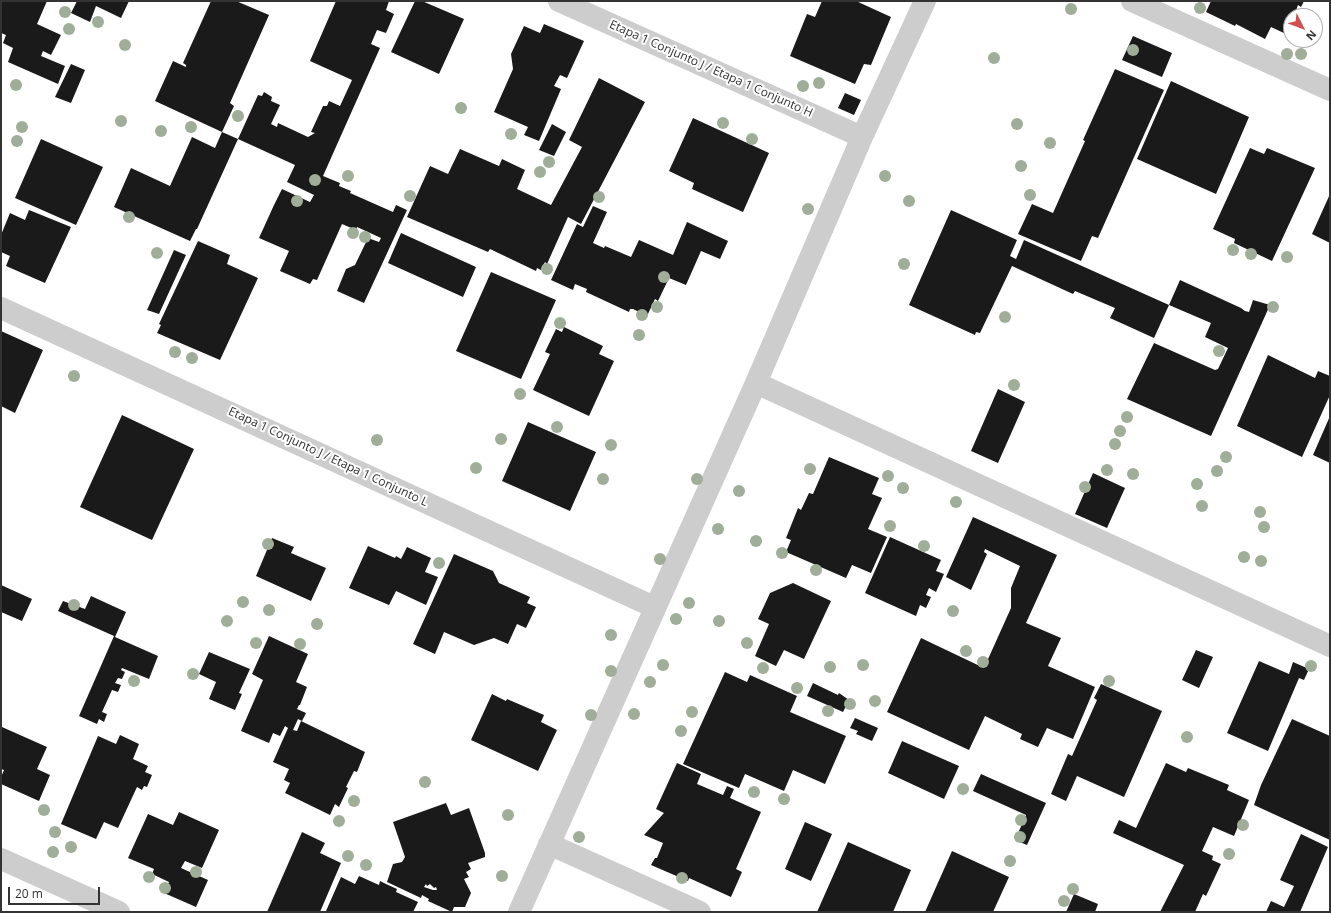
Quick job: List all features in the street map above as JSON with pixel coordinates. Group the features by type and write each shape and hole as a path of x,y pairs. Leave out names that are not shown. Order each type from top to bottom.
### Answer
{"street":[{"name":"Etapa 1 Conjunto J / Etapa 1 Conjunto H","path":"559,1 862,137"},
{"path":"518,912 756,383 862,137 925,1"},
{"path":"1132,1 1330,90"},
{"name":"Etapa 1 Conjunto J / Etapa 1 Conjunto L","path":"1,308 654,607"},
{"path":"756,383 1330,646"},
{"path":"549,844 700,912"},
{"path":"1,859 119,912"}],"building":[{"path":"1,1 47,1 37,24 61,35 51,55 43,51 41,56 65,66 58,84 8,62 13,48 3,43 6,35 1,33"},
{"path":"77,1 129,1 121,18 96,6 90,22 71,13"},
{"path":"211,1 236,1 269,15 230,103 234,106 222,132 155,101 173,61 186,67 183,63"},
{"path":"336,1 389,1 386,10 394,14 386,33 377,30 371,44 380,48 323,176 340,183 339,186 351,191 350,193 393,212 396,205 407,210 364,303 337,291 346,269 355,265 368,238 379,242 381,238 357,227 356,230 342,224 317,280 313,279 310,284 280,271 289,251 259,238 282,189 310,202 314,195 287,182 295,165 238,139 258,95 262,96 264,92 272,97 271,101 280,105 271,124 277,127 278,123 308,137 315,133 311,132 323,106 327,106 329,101 340,106 352,80 310,61"},
{"path":"415,1 422,1 464,19 439,74 391,52"},
{"path":"822,1 856,1 891,17 871,65 864,64 855,84 790,56 807,14 815,17"},
{"path":"1211,1 1304,1 1301,7 1298,5 1297,8 1283,8 1283,33 1271,27 1265,39 1236,24 1235,26 1206,12"},
{"path":"544,24 584,41 567,78 560,75 554,86 561,89 539,141 524,135 528,127 494,112 513,69 511,54 524,26 540,33"},
{"path":"1133,36 1172,53 1162,77 1122,60"},
{"path":"71,64 85,70 71,103 55,97"},
{"path":"1115,69 1164,90 1098,238 1092,236 1081,261 1018,234 1032,204 1053,213 1085,141 1083,140"},
{"path":"599,78 645,102 581,224 568,217 547,264 545,262 541,270 537,268 536,271 490,249 488,252 407,217 430,166 448,174 460,149 499,166 502,159 525,170 517,189 551,205 582,147 569,140"},
{"path":"1171,81 1249,117 1216,194 1137,159"},
{"path":"845,93 861,100 854,115 838,108"},
{"path":"693,118 769,153 743,212 692,189 694,183 669,171"},
{"path":"552,124 566,132 554,156 539,150"},
{"path":"222,132 238,139 197,229 190,241 114,207 131,168 170,186 192,137 215,148"},
{"path":"41,139 103,167 76,225 15,198"},
{"path":"1250,148 1264,154 1267,148 1315,168 1272,261 1234,243 1235,239 1213,229"},
{"path":"1330,194 1330,243 1312,234"},
{"path":"593,206 607,212 593,243 604,248 605,246 631,257 639,240 673,255 687,222 728,241 720,259 701,251 686,285 669,278 658,301 655,299 647,316 633,309 630,309 629,312 586,292 587,289 575,284 573,290 551,280 577,224 583,227"},
{"path":"29,210 71,227 45,283 6,266 10,256 1,252 1,235 10,213 25,220"},
{"path":"951,210 1017,240 1010,256 1016,259 1024,240 1169,305 1154,338 1110,318 1115,308 1075,291 1073,294 1012,266 980,333 976,332 975,335 909,305"},
{"path":"401,233 476,267 463,297 388,263"},
{"path":"198,241 230,255 227,264 258,278 220,360 157,333 161,325 159,324"},
{"path":"174,250 186,255 159,314 147,310"},
{"path":"491,272 556,300 521,379 456,351"},
{"path":"1180,280 1245,311 1249,312 1253,300 1270,305 1211,436 1127,399 1154,343 1215,370 1218,369 1228,348 1205,337 1211,323 1169,305"},
{"path":"564,327 603,346 599,354 614,361 589,416 533,390 550,354 545,352 556,329 562,332"},
{"path":"1,331 43,350 15,413 1,406"},
{"path":"1268,355 1315,378 1318,371 1330,376 1330,395 1302,457 1237,426"},
{"path":"998,389 1025,402 998,463 971,451"},
{"path":"122,415 194,449 152,540 80,507"},
{"path":"1330,416 1330,463 1313,455"},
{"path":"528,422 596,452 570,511 502,481"},
{"path":"829,457 879,478 872,494 882,498 868,529 887,537 871,573 852,565 846,578 786,552 791,540 786,538 798,508 801,510 809,493 813,494"},
{"path":"1093,473 1125,488 1107,528 1075,514"},
{"path":"973,517 1057,555 1026,623 1061,638 1048,666 1095,687 1073,739 1047,728 1038,747 1020,739 1022,734 985,716 969,750 887,712 921,638 984,668 1011,608 1011,588 1020,566 985,549 984,552 987,554 971,590 946,577"},
{"path":"890,537 941,560 936,571 944,574 936,592 929,588 926,595 931,597 926,608 920,605 916,616 865,593"},
{"path":"272,538 294,547 291,553 326,568 311,601 256,576"},
{"path":"368,546 395,558 396,556 401,559 407,547 431,558 425,572 438,577 426,605 396,591 389,605 349,588"},
{"path":"454,554 493,571 499,583 530,597 527,603 536,607 526,628 517,624 508,644 494,638 474,645 444,632 435,654 413,644"},
{"path":"793,583 831,601 804,659 784,650 776,666 755,656 769,624 758,619 770,593"},
{"path":"1,585 32,599 22,621 1,612"},
{"path":"91,596 126,612 115,637 158,656 149,679 122,668 121,670 125,672 122,679 118,678 115,683 121,685 118,692 112,690 102,712 107,714 104,722 99,719 97,724 79,716 114,636 58,611 63,601 85,609"},
{"path":"269,636 308,654 296,682 307,687 297,709 306,713 302,721 298,719 293,730 297,731 301,721 365,752 357,772 354,771 346,787 348,788 339,807 335,804 330,815 285,793 290,783 284,780 289,769 273,762 288,728 285,726 280,736 273,733 269,743 241,731 263,680 252,674"},
{"path":"1196,650 1213,657 1199,688 1182,680"},
{"path":"209,652 250,669 239,693 242,694 235,710 209,699 216,682 199,674"},
{"path":"1259,661 1289,674 1293,662 1309,669 1304,680 1299,678 1268,751 1227,733"},
{"path":"725,672 747,682 750,675 797,696 790,712 846,736 825,784 793,770 784,791 745,774 739,788 683,764"},
{"path":"813,683 838,695 839,693 849,700 843,712 807,696"},
{"path":"1101,684 1162,711 1124,797 1077,776 1066,801 1051,794 1068,754 1072,756 1097,700 1094,698"},
{"path":"492,694 506,701 507,699 544,715 541,722 557,730 538,771 471,740"},
{"path":"855,718 878,728 872,741 856,734 858,731 850,728"},
{"path":"1292,719 1330,736 1330,840 1254,805 1261,785"},
{"path":"2,727 47,747 37,769 50,775 39,801 1,784 1,777 4,770 1,769"},
{"path":"120,735 139,744 133,759 148,766 145,772 152,775 147,787 144,786 142,790 137,787 118,828 104,822 96,839 61,824 98,736 116,744"},
{"path":"902,741 959,766 944,799 888,773"},
{"path":"677,763 701,774 697,784 723,795 727,786 734,789 730,798 761,812 736,869 742,872 731,897 689,878 688,881 651,865 655,858 657,858 663,843 644,835 664,813 656,809"},
{"path":"1166,763 1186,772 1188,768 1229,785 1227,790 1249,800 1234,836 1213,827 1202,851 1213,856 1212,860 1221,864 1206,896 1203,894 1195,912 1160,912 1184,865 1113,833 1119,820 1136,828"},
{"path":"981,774 1046,803 1027,845 1015,840 1026,815 973,791"},
{"path":"446,803 451,815 469,808 485,853 485,857 468,863 471,869 466,872 469,877 464,879 471,893 465,907 454,907 452,912 428,901 429,899 422,895 421,898 387,882 393,864 402,862 405,857 393,822","holes":["426,884 427,886 430,884 434,888 436,887 437,890 424,887"]},
{"path":"179,812 219,830 202,868 185,861 181,868 208,880 196,907 164,893 169,882 152,874 154,869 128,858 148,814 173,825"},
{"path":"805,822 832,834 811,881 785,869"},
{"path":"302,832 325,843 320,853 341,863 320,912 267,912"},
{"path":"1301,834 1328,847 1300,912 1266,912 1271,901 1284,907 1294,886 1280,880"},
{"path":"848,842 911,870 893,912 817,912"},
{"path":"952,851 1009,877 993,912 925,912"},
{"path":"359,876 379,885 380,881 397,889 396,892 418,902 413,912 326,911 341,877 355,884"},
{"path":"1074,894 1098,904 1095,912 1066,912"}]}
